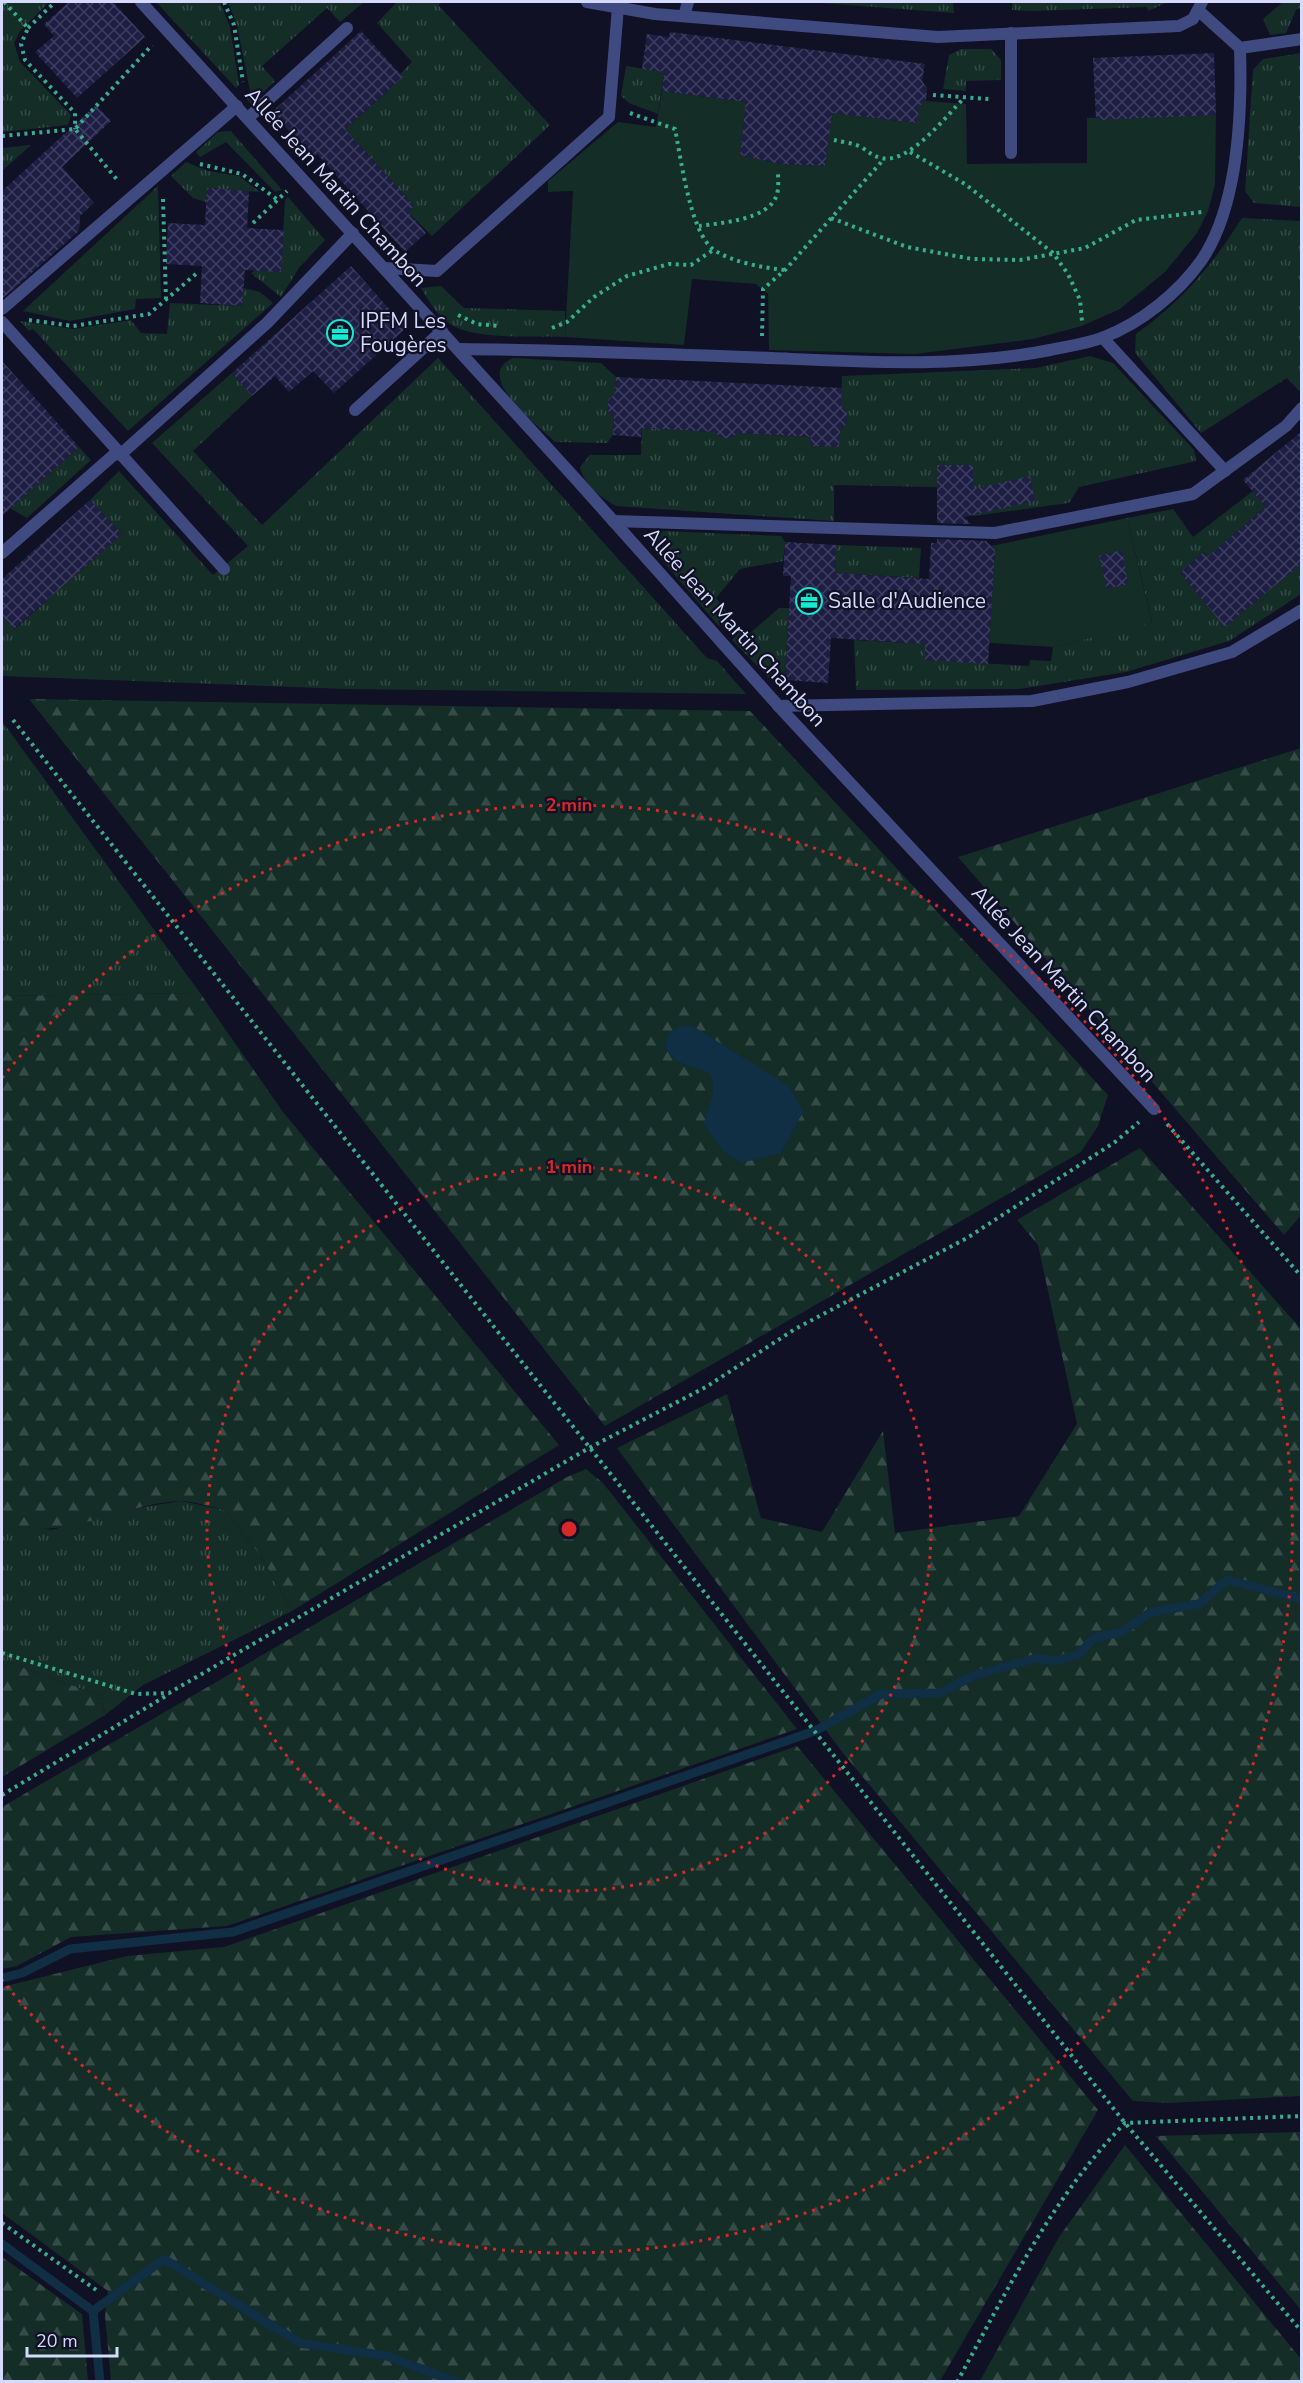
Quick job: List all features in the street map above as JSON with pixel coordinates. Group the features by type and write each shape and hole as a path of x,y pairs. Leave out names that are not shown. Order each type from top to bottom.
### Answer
{"street":[{"name":"Allée Jean Martin Chambon","path":"141,2 458,349 778,706 1154,1109"},
{"path":"458,349 589,350 871,363 1010,358 1103,338 1152,309 1177,289 1201,260 1227,209 1242,96 1240,48 1200,6 1193,19 1179,26 938,37 684,16 587,2"},
{"path":"684,16 688,2"},
{"path":"384,268 438,272 609,117 618,7"},
{"path":"248,118 347,28"},
{"path":"1011,33 1011,153"},
{"path":"1240,48 1302,39"},
{"path":"2,309 237,106"},
{"path":"2,553 119,454 267,323 353,233"},
{"path":"2,322 224,569"},
{"path":"355,410 442,332"},
{"path":"1103,338 1225,471"},
{"path":"613,521 995,533 1193,494 1286,426 1302,408"},
{"path":"778,706 1032,701 1128,682 1232,651 1302,609"}],"path":[{"path":"4,2 28,28"},
{"path":"55,2 28,28 21,44 25,60 75,113 75,129 131,197"},
{"path":"224,2 234,25 244,90 237,106"},
{"path":"2,136 75,129 166,29"},
{"path":"933,94 1011,100"},
{"path":"834,140 859,146 871,155 884,159 910,152 965,97"},
{"path":"610,107 675,129 694,218 713,250 760,268 785,270"},
{"path":"910,152 965,184 1053,253 1068,274 1080,300 1084,342"},
{"path":"181,154 207,167 242,174 278,200"},
{"path":"762,358 763,289 785,270 884,159"},
{"path":"162,170 166,300"},
{"path":"699,226 747,218 770,206 777,195 778,171"},
{"path":"253,223 302,177"},
{"path":"831,218 907,247 972,259 1020,260 1085,248 1136,220 1227,209"},
{"path":"551,328 567,322 594,297 627,276 669,264 691,265 713,250"},
{"path":"25,319 73,326 149,314 197,273"},
{"path":"453,309 461,317 477,324 509,326"},
{"path":"13,720 1125,2123 1302,2332"},
{"path":"2,1795 169,1694 589,1448 706,1388 795,1329 967,1238 1115,1142 1154,1109"},
{"name":"Allée Jean Martin Chambon","path":"1154,1109 1302,1277"},
{"path":"2,1653 136,1694 169,1694"},
{"path":"957,2382 1050,2214 1096,2152 1125,2123 1302,2116"},
{"path":"2,2223 99,2292"}],"green space":[{"path":"2,2 49,2 20,31 14,43 20,62 71,115 68,125 2,132"},
{"path":"156,2 220,2 230,27 239,85 236,88"},
{"path":"228,2 364,2 340,22 327,8 262,66 275,81 251,104 245,97 250,91 237,25"},
{"path":"397,2 442,2 438,5 550,125 432,236 408,212 414,206 345,129 400,80 400,74 412,62 377,23"},
{"path":"808,2 953,2 954,13"},
{"path":"1012,2 1168,2 1148,11 1147,7 1033,11 1012,10"},
{"path":"1283,2 1301,2 1301,8 1296,10 1286,33 1270,35 1263,19"},
{"path":"962,49 991,49 1001,60 1001,80 966,81 966,91 943,89 949,55"},
{"path":"1301,53 1301,207 1254,203 1245,191 1253,70 1263,59"},
{"path":"626,66 664,72 658,114 629,103 621,96"},
{"path":"662,91 761,104 744,123 740,155 780,164 825,166 829,134 818,111 916,123 919,105 926,101 966,104 967,164 1087,163 1087,118 1216,115 1215,185 1208,211 1197,233 1165,272 1120,309 1082,326 1033,339 915,354 769,350 768,294 756,284 692,279 684,345 565,337 573,191 548,192 548,181 618,122 656,127"},
{"path":"231,131 282,190 275,192 226,142 200,157 196,152 218,132"},
{"path":"31,145 2,171 2,148"},
{"path":"186,162 208,171 239,176 260,192 208,188 206,202 193,198 171,176"},
{"path":"158,186 161,298 136,299 135,309 70,321 23,311"},
{"path":"288,197 325,240 299,268 281,297 251,273 255,270 281,271 285,200"},
{"path":"1242,218 1301,221 1301,387 1299,391 1287,378 1201,433 1135,353 1136,334 1195,282"},
{"path":"441,286 464,308 565,311 565,337 490,335 461,329 441,317 421,288"},
{"path":"243,288 260,292 273,303 128,431 33,329 29,331 20,321 73,329 131,320 141,333 167,334 170,303 242,306"},
{"path":"1090,356 1113,363 1194,450 1196,461 1079,487 1069,503 973,516 973,465 938,465 937,487 834,485 834,521 616,506 594,490 585,479 580,467 590,455 641,455 642,428 717,432 721,437 731,438 736,433 811,437 811,446 838,447 840,428 846,423 847,412 841,407 842,376 1036,368"},
{"path":"438,358 707,658 717,661 746,694 347,689 2,676 2,615 15,629 121,534 90,500 119,471 213,575 248,546 152,443 232,373 252,396 193,451 262,525"},
{"path":"513,358 601,363 616,377 615,396 608,400 608,411 614,416 613,435 607,443 555,442 538,427 518,407 502,385 500,375 502,366"},
{"path":"79,447 91,460 27,518 10,508"},
{"path":"1253,491 1266,507 1207,557 1204,552 1180,573 1225,626 1301,563 1301,594 1229,641 1126,672 1019,689 856,690 854,640 925,644 925,660 1029,666 1030,660 1051,661 1053,647 1152,622 1127,518 1173,509 1193,537"},
{"path":"1127,518 1152,623 1053,647 989,643 995,550 991,546"},
{"path":"663,531 781,536 785,542 783,561 740,569 716,598 729,615 719,626 654,551 657,538"},
{"path":"836,545 921,548 919,578 835,573"},
{"path":"779,608 789,608 785,680 770,679 732,640 742,629 748,635"},
{"path":"29,699 750,711 1108,1095 1098,1126 1081,1152 605,1426"},
{"path":"2,721 200,993 2,996"},
{"path":"1301,748 1302,1214 1284,1235 958,857"},
{"path":"200,993 283,1112 559,1445 292,1611 261,1556 225,1510 180,1501 158,1503 90,1521 46,1529 24,1527 2,1521 2,996"},
{"path":"1140,1148 1301,1329 1301,2096 1167,2103 1133,2101 842,1752 617,1448 727,1394 761,1518 822,1532 883,1431 895,1533 1019,1516 1077,1424 1038,1245 1017,1220"},
{"path":"586,1469 603,1483 797,1729 227,1926 71,1937 17,1966 2,1969 2,1807 567,1477"},
{"path":"181,1501 225,1510 261,1556 292,1611 143,1685 105,1715 101,1696 11,1663 2,1667 2,1521 52,1530 113,1512"},
{"path":"11,1663 101,1696 105,1715 2,1777 2,1667"},
{"path":"797,1746 1098,2110 940,2381 111,2381 105,2315 108,2291 2,2213 2,1987 127,1956 224,1947"},
{"path":"1302,2132 1301,2310 1156,2136"},
{"path":"1125,2145 1301,2359 1301,2381 980,2381 1059,2237"},
{"path":"2,2257 82,2314 88,2381 2,2381"}],"water":[{"path":"691,1025 789,1086 803,1112 781,1153 741,1163 724,1152 704,1125 713,1093 709,1073 676,1061 665,1048 668,1034 680,1026"}],"building":[{"path":"69,2 113,2 145,37 77,98 35,52 54,36 44,24"},
{"path":"361,31 403,77 345,129 414,206 408,212 426,233 405,252 317,154 313,158 272,112"},
{"path":"670,32 925,64 922,81 927,88 926,101 919,106 917,123 832,113 825,166 780,164 740,155 746,102 662,91 664,72 642,69 647,34 669,37"},
{"path":"1214,53 1216,115 1096,120 1093,58"},
{"path":"96,105 111,121 62,167 94,203 80,216 79,231 2,299 2,191"},
{"path":"207,188 249,191 247,228 284,230 281,272 245,270 242,306 200,303 202,266 166,264 168,223 205,225"},
{"path":"351,266 406,328 334,393 313,371 289,392 275,376 252,396 232,373"},
{"path":"2,361 79,447 2,516"},
{"path":"616,377 842,388 841,405 847,412 846,424 840,430 839,447 810,446 811,437 738,433 731,438 721,438 715,432 642,428 641,437 613,435 614,418 608,411 608,400 615,394"},
{"path":"1302,431 1302,563 1225,627 1180,573 1204,552 1207,557 1266,507 1243,480"},
{"path":"937,465 973,465 973,489 1030,476 1035,501 964,517 971,524 937,523"},
{"path":"90,500 122,534 14,629 2,615 2,579"},
{"path":"937,539 986,541 995,550 988,664 925,660 925,644 831,638 828,683 785,680 791,576 783,576 785,542 836,545 835,573 929,579 931,543 937,543"},
{"path":"1122,550 1128,584 1107,589 1099,556"}],"waterway":[{"path":"2,1978 22,1973 70,1949 233,1932 815,1731 881,1694 940,1693 975,1675 1037,1658 1054,1661 1078,1655 1094,1638 1121,1632 1151,1612 1199,1604 1227,1580 1302,1599"},
{"path":"2,2244 93,2311 100,2382"},
{"path":"93,2311 164,2259 300,2343 387,2356 456,2382"}],"place":[{"name":"IPFM Les Fougères","path":"340,333"},
{"name":"Salle d'Audience","path":"809,601"}]}
